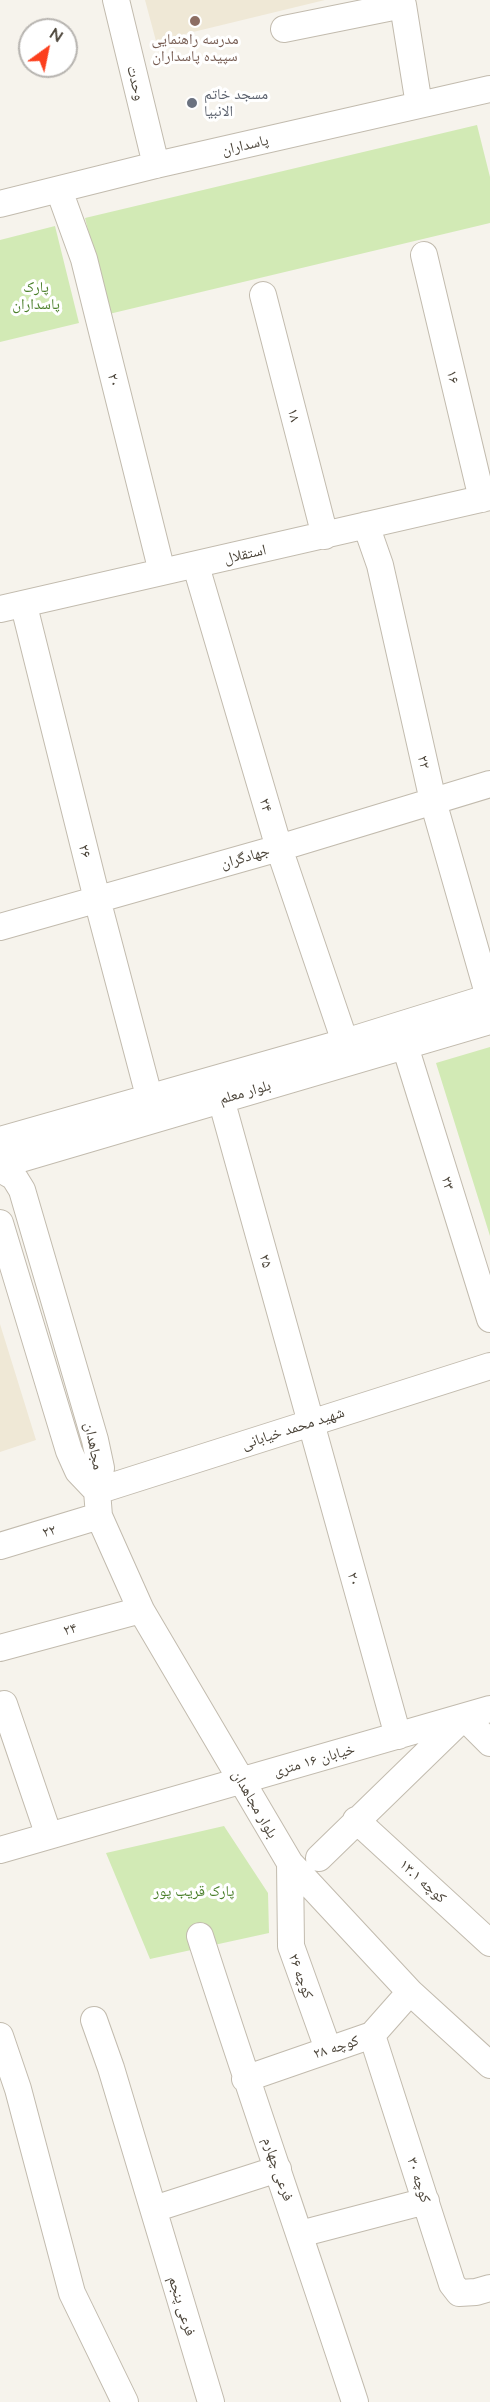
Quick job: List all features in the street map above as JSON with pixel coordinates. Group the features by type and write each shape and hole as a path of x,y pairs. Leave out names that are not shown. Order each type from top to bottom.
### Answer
{"street":[{"name":"وحدت","path":"116,0 156,165"},
{"path":"284,29 403,5 419,105"},
{"name":"پاسداران","path":"0,204 156,165 490,89"},
{"name":"۲۰","path":"59,190 84,259 162,572"},
{"name":"۱۶","path":"424,255 486,498"},
{"name":"۱۸","path":"263,295 325,536"},
{"name":"استقلال","path":"6,608 486,498"},
{"name":"۲۲","path":"366,525 381,565 433,801 490,997"},
{"name":"۲۴","path":"196,566 279,848 345,1042"},
{"name":"۲۶","path":"6,608 97,898 149,1096"},
{"name":"جهادگران","path":"0,927 279,848 490,784"},
{"name":"بلوار معلم","path":"0,1167 221,1099 405,1046 439,1024 490,997"},
{"name":"بلوار معلم","path":"0,1140 345,1042 439,1024 490,1021"},
{"name":"۲۳","path":"405,1046 490,1319"},
{"name":"۲۵","path":"221,1099 311,1423"},
{"name":"مجاهدان","path":"0,1167 14,1177 22,1190 95,1440 101,1468 98,1503"},
{"name":"مجاهدان","path":"0,1223 69,1451 78,1471 98,1503"},
{"name":"شهید محمد خیابانی","path":"98,1503 311,1423 490,1366"},
{"name":"۲۰","path":"311,1423 398,1736"},
{"name":"۲۲","path":"0,1546 98,1503"},
{"name":"بلوار مجاهدان","path":"98,1503 141,1610 290,1863 410,1992 485,2051"},
{"name":"۲۴","path":"0,1648 141,1610"},
{"path":"4,1704 49,1836"},
{"name":"خیابان ۱۶ متری","path":"0,1850 490,1709"},
{"path":"319,1858 464,1717 490,1743"},
{"name":"کوچه ۱۳.۱","path":"356,1820 490,1942"},
{"name":"کوچه ۲۶","path":"290,1863 291,1946 328,2049"},
{"name":"فرعی چهارم","path":"200,1936 245,2079 278,2169 355,2402"},
{"name":"کوچه ۲۸","path":"245,2079 372,2035 410,1992"},
{"path":"94,2020 154,2209 278,2169"},
{"name":"کوچه ۳۰","path":"372,2035 452,2284 459,2293 490,2288"},
{"path":"0,2036 18,2089 72,2293 124,2402"},
{"path":"300,2235 426,2201"},
{"name":"فرعی پنجم","path":"154,2209 211,2402"}],"shaded area":[{"name":"مدرسه راهنمایی سپیده پاسداران","path":"145,0 325,0 156,41"},
{"path":"0,1324 36,1440 0,1452"}],"green space":[{"path":"477,125 490,177 490,223 109,314 85,218"},
{"name":"پارک پاسداران","path":"55,226 79,323 0,342 0,240"},
{"path":"490,1047 490,1236 436,1063"},
{"name":"پارک قریب پور","path":"224,1826 268,1893 269,1933 150,1959 106,1853"}],"place":[{"name":"مدرسه راهنمایی سپیده پاسداران","path":"195,21"},
{"name":"مسجد خاتم الانبیا","path":"192,103"}]}
